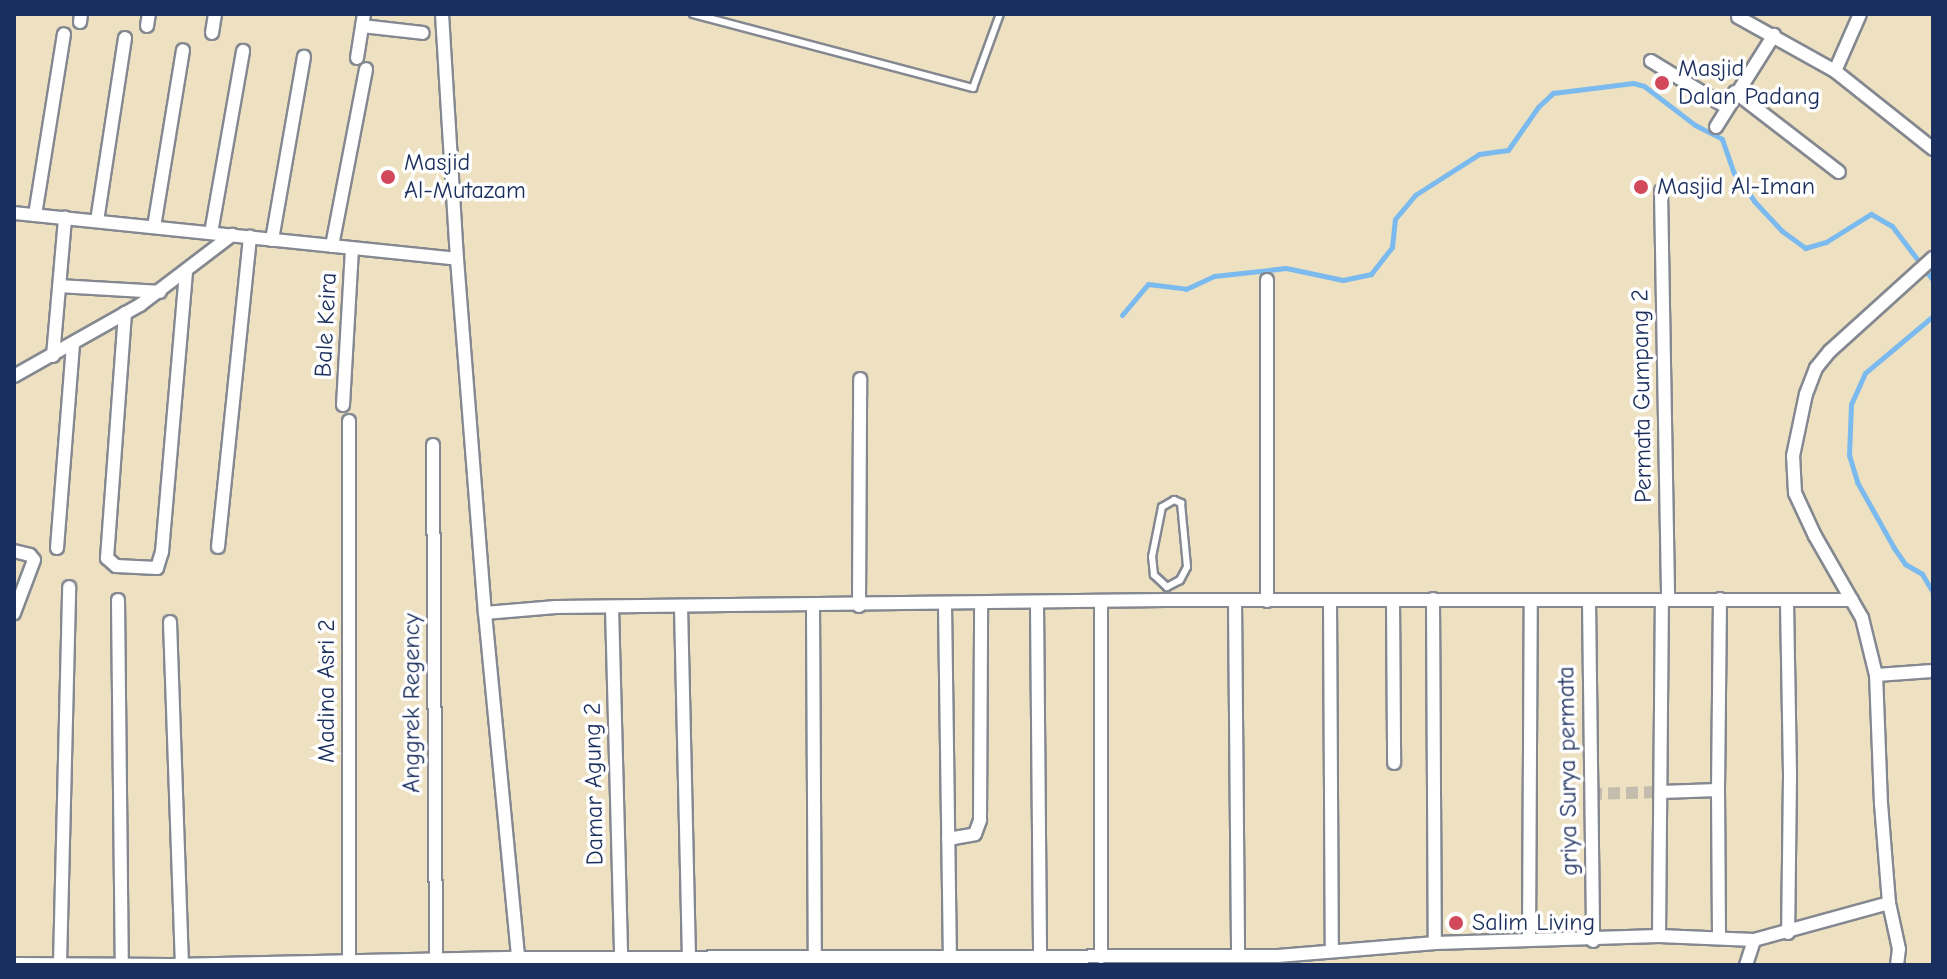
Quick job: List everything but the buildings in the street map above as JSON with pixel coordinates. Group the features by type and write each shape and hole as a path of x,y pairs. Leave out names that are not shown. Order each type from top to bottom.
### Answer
{"street":[{"path":"212,33 215,14"},
{"path":"442,14 457,259 485,613 518,958"},
{"path":"1835,71 1860,14"},
{"path":"1738,17 1835,71 1933,149"},
{"path":"357,58 363,20 423,33"},
{"path":"35,215 64,34"},
{"path":"1716,127 1735,92 1774,35"},
{"path":"97,221 125,38"},
{"path":"154,227 183,50"},
{"path":"211,233 243,51"},
{"path":"272,240 304,57"},
{"path":"1651,61 1726,107"},
{"path":"332,246 366,69"},
{"path":"1735,92 1839,172"},
{"name":"Permata Gumpang 2","path":"1659,936 1665,600 1661,191"},
{"path":"14,213 457,259"},
{"path":"53,356 65,218"},
{"path":"14,376 73,346 160,292 232,235"},
{"path":"218,547 250,237"},
{"name":"Bale Keira","path":"343,405 352,248"},
{"path":"1897,965 1899,949 1889,903 1876,675 1862,618 1802,508 1792,479 1793,456 1806,394 1816,368 1902,283 1931,260"},
{"path":"125,313 107,558 116,566 157,568 162,552 186,271"},
{"path":"1267,280 1267,601"},
{"path":"60,286 160,292"},
{"path":"57,548 73,346"},
{"path":"859,606 860,379"},
{"name":"Madina Asri 2","path":"349,421 349,961"},
{"name":"Anggrek Regency","path":"433,445 436,961"},
{"path":"14,551 30,555 34,560 14,613"},
{"path":"60,964 69,587"},
{"path":"485,613 556,607 1101,603 1166,594 1235,601 1852,600"},
{"path":"1433,599 1435,943"},
{"path":"1719,937 1720,599"},
{"path":"118,600 122,965"},
{"path":"1330,600 1332,951"},
{"path":"1393,600 1394,763"},
{"path":"1529,940 1531,600"},
{"name":"griya Surya permata","path":"1589,600 1593,941"},
{"path":"1235,601 1238,956"},
{"path":"1787,602 1790,777 1788,933"},
{"path":"1101,603 1101,957"},
{"path":"1037,604 1040,957"},
{"path":"945,605 950,957"},
{"path":"948,839 975,834 980,820 981,605"},
{"path":"681,606 689,961"},
{"path":"813,606 819,959"},
{"name":"Damar Agung 2","path":"612,607 621,960"},
{"path":"170,622 182,965"},
{"path":"1876,675 1932,671"},
{"path":"1661,792 1718,790"},
{"path":"14,964 502,962 518,958 540,962 600,963 621,960 917,961 950,957 1040,957 1068,961 1101,957 1188,961 1435,943 1593,941 1659,936 1754,940 1889,903"},
{"path":"1746,965 1754,940"},
{"path":"1352,950 1353,965"}],"lane":[{"path":"693,14 973,88 1000,14"},
{"path":"1174,500 1181,503 1187,567 1180,580 1166,594 1154,575 1152,557 1162,507 1174,500"}],"waterway":[{"path":"1122,315 1148,284 1186,289 1214,276 1286,268 1343,280 1371,274 1392,247 1395,219 1415,195 1479,154 1508,150 1538,107 1553,93 1633,83 1644,86 1695,125 1722,139 1734,173 1754,201 1782,231 1805,248 1826,242 1871,214 1892,226 1933,280"},
{"path":"1933,316 1865,373 1851,404 1849,455 1857,482 1894,548 1905,564 1922,574 1933,592"}],"tunnel":[{"path":"1590,794 1661,792"}],"place":[{"name":"Masjid Dalan Padang","path":"1662,83"},
{"name":"Masjid Al-Mutazam","path":"388,177"},
{"name":"Masjid Al-Iman","path":"1641,187"},
{"name":"Salim Living","path":"1456,923"}]}
